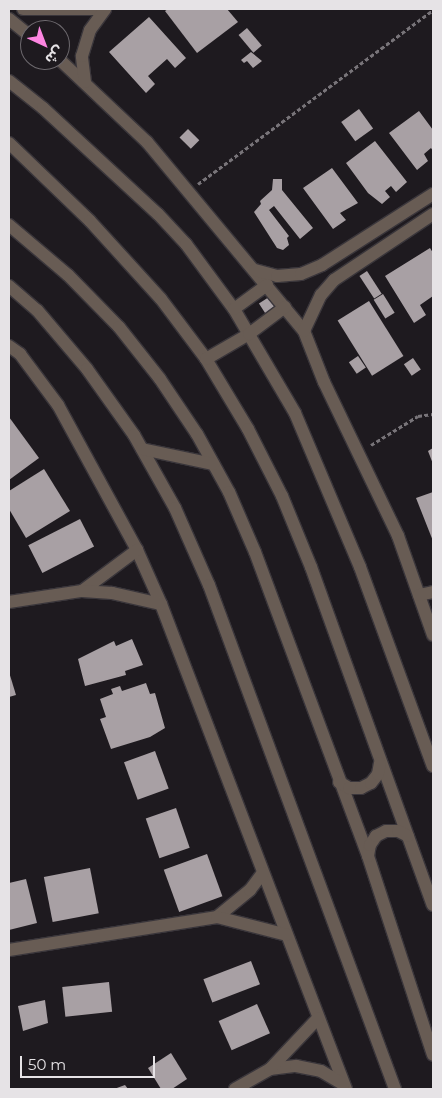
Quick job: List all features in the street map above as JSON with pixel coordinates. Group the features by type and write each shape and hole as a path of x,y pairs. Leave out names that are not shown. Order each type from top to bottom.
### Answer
{"street":[{"path":"22,9 105,9"},
{"path":"85,82 82,56 90,30 105,9"},
{"path":"9,20 20,28"},
{"path":"70,69 147,142 190,190 304,331 324,382 360,452 398,536 433,635"},
{"path":"9,81 43,108 158,214 201,263 249,334 299,422 360,566 433,766"},
{"path":"9,143 127,259 206,359 248,429 282,496 346,661 380,763 433,905"},
{"path":"255,270 278,276 301,274 335,258 433,194"},
{"path":"304,331 321,295 345,273 433,214"},
{"path":"9,225 68,275 119,327 160,379 213,464 255,552 368,856 433,1055"},
{"path":"335,258 345,273"},
{"path":"234,310 267,285"},
{"path":"9,286 63,339 110,400 142,449 176,508 209,585 395,1089"},
{"path":"206,359 249,334 285,307"},
{"path":"9,346 20,354 58,405 137,550 161,604 344,1086"},
{"path":"142,449 213,464"},
{"path":"82,591 137,550"},
{"path":"9,602 82,591 112,593 161,604"},
{"path":"419,595 433,592"},
{"path":"339,782 349,788 361,788 371,783 378,774 380,763"},
{"path":"368,856 370,845 381,833 398,830 408,836"},
{"path":"217,917 250,890 263,873"},
{"path":"9,950 217,917 287,935"},
{"path":"235,1089 270,1069 318,1018"},
{"path":"270,1069 296,1066 321,1071 344,1086"}],"path":[{"path":"190,190 433,10"},
{"path":"360,452 418,416 433,414"}],"building":[{"path":"168,9 227,9 238,22 197,53 165,11"},
{"path":"149,17 186,58 175,68 167,59 148,76 155,84 146,93 109,52"},
{"path":"247,28 262,46 253,53 239,35"},
{"path":"251,52 262,61 253,68 247,61 244,63 241,60"},
{"path":"359,109 373,128 355,141 341,122"},
{"path":"419,111 433,130 433,151 431,148 424,154 428,161 417,170 389,133"},
{"path":"188,129 199,140 191,149 180,137"},
{"path":"375,141 407,182 396,192 391,186 385,191 390,197 382,204 368,193 346,163"},
{"path":"332,168 358,203 340,213 346,220 333,229 303,188"},
{"path":"273,179 282,179 282,190 313,228 300,239 274,206 269,210 289,236 287,238 289,245 283,250 277,248 254,212 261,204 260,201 272,190"},
{"path":"430,248 433,253 433,296 420,305 426,315 414,323 385,276"},
{"path":"367,271 382,294 374,299 359,276"},
{"path":"383,294 395,313 385,318 374,300"},
{"path":"269,297 278,311 268,318 259,304"},
{"path":"369,301 403,356 372,376 338,321"},
{"path":"358,356 366,368 357,374 349,362"},
{"path":"413,358 421,370 412,376 404,364"},
{"path":"9,417 39,458 9,480"},
{"path":"433,448 433,464 428,451"},
{"path":"44,469 70,511 26,538 9,509 9,491"},
{"path":"433,492 433,541 416,498"},
{"path":"80,519 94,547 42,573 28,545"},
{"path":"132,639 143,665 125,671 126,675 85,686 78,659 114,641 116,646"},
{"path":"9,672 16,695 9,697"},
{"path":"146,683 150,694 155,693 165,728 150,737 111,749 100,719 106,717 100,699 113,694 111,689 120,686 122,691"},
{"path":"155,751 169,789 138,800 124,762"},
{"path":"176,808 190,848 159,858 146,818"},
{"path":"207,854 222,896 179,912 164,870"},
{"path":"90,868 99,913 53,922 44,877"},
{"path":"26,879 37,923 9,930 9,883"},
{"path":"251,961 260,984 212,1003 203,979"},
{"path":"109,982 112,1012 65,1017 62,987"},
{"path":"45,1000 48,1023 23,1031 18,1006"},
{"path":"257,1004 270,1033 232,1050 219,1021"},
{"path":"171,1053 187,1079 172,1089 161,1089 148,1068"},
{"path":"125,1085 128,1089 114,1089"}]}
